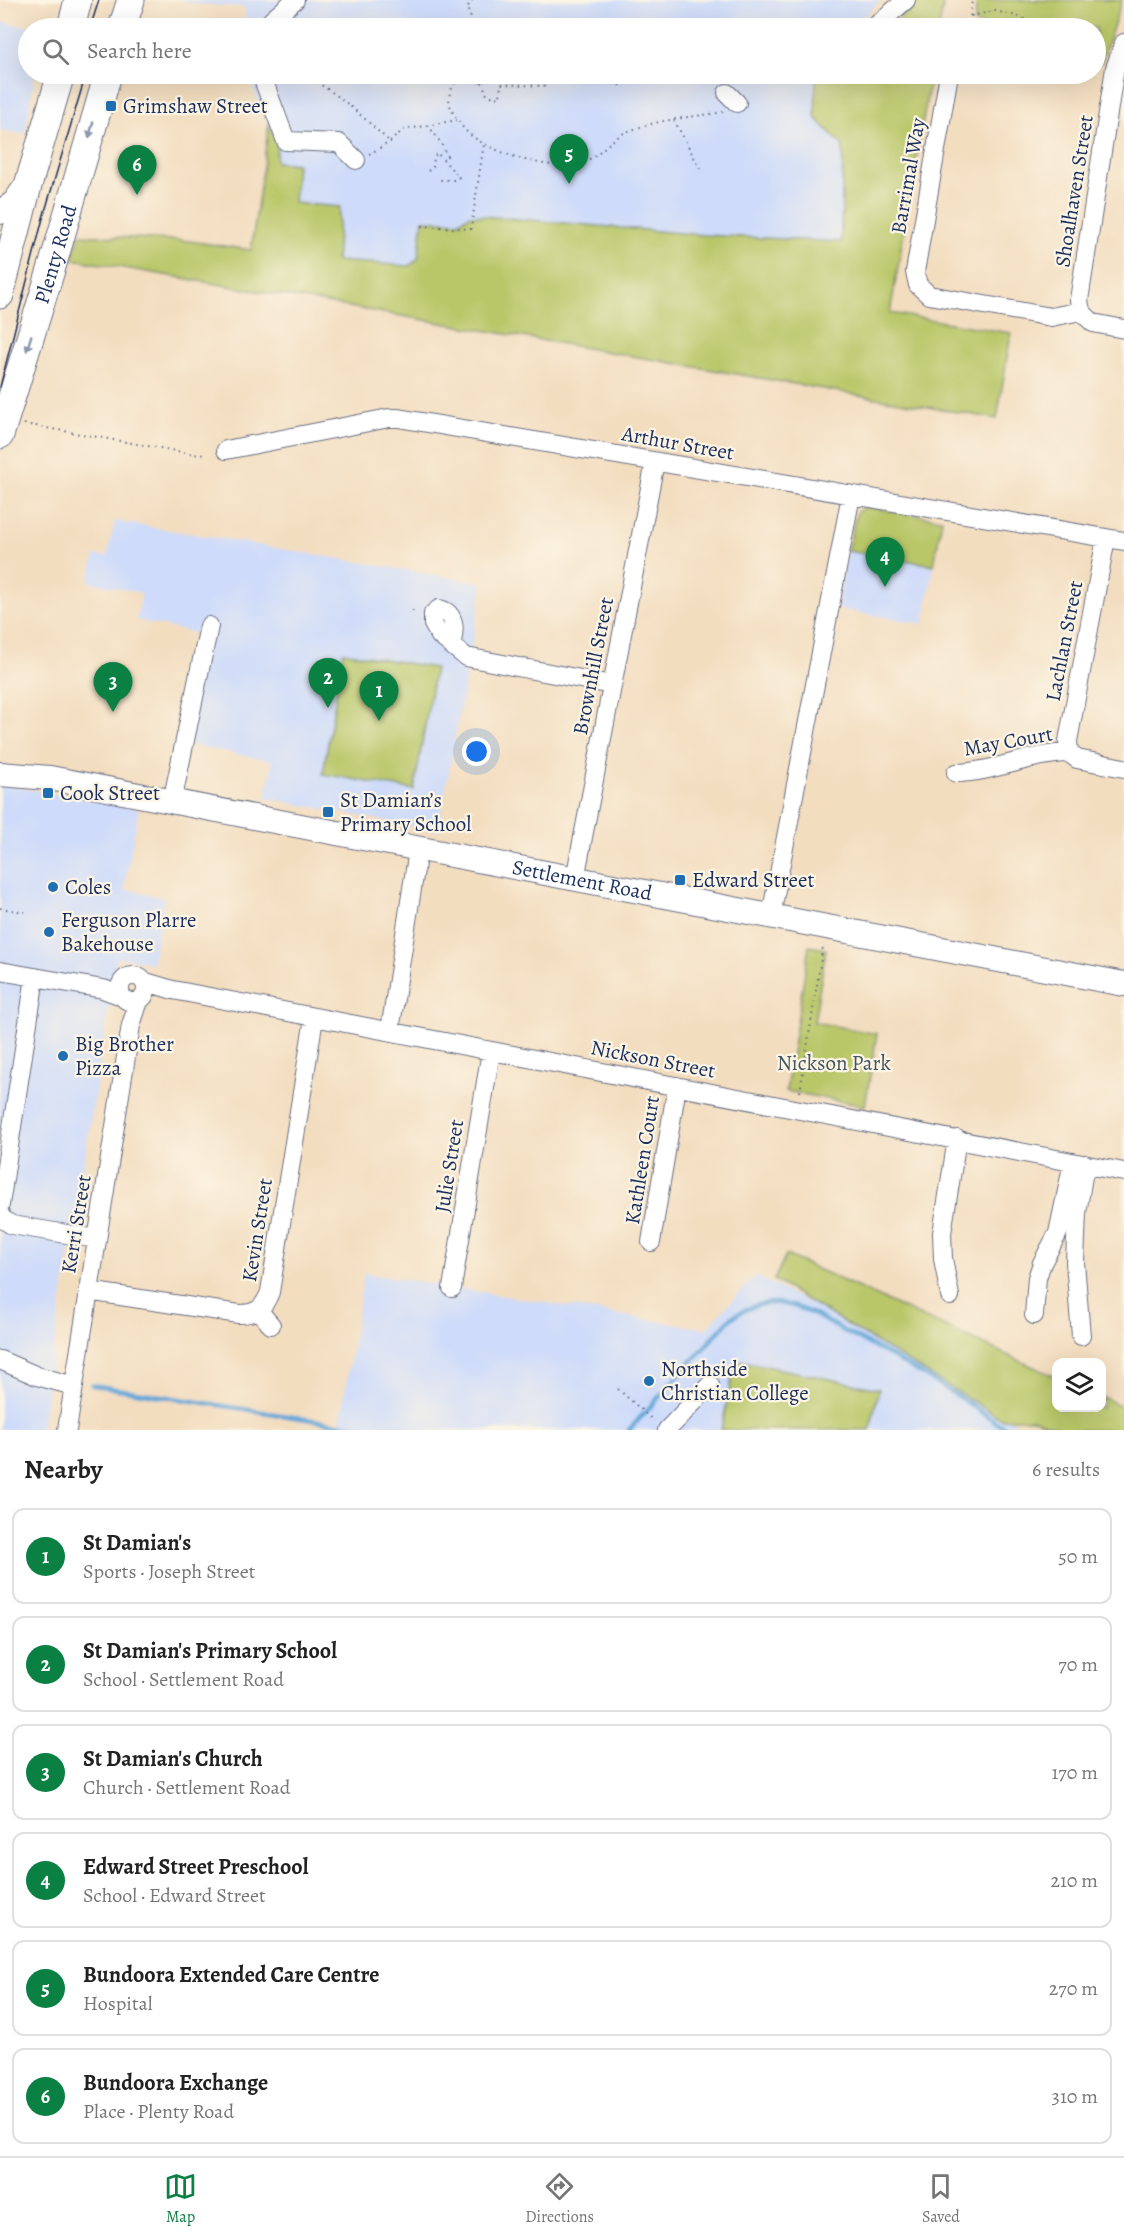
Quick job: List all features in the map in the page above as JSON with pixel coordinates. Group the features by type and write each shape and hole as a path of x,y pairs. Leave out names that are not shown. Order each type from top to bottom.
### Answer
{"highway":[{"path":"74,18 78,0"},
{"path":"125,18 131,0"},
{"name":"Plenty Road","path":"0,295 6,246 29,183 58,84"},
{"name":"Plenty Road","path":"2,427 55,258 105,84"},
{"path":"6,246 55,258"}],"main road":[{"path":"0,212 14,203 29,183"},
{"name":"Settlement Road","path":"0,762 43,777"},
{"name":"Settlement Road","path":"0,774 43,777 1124,984"}],"street":[{"path":"274,18 295,0"},
{"path":"885,18 906,0"},
{"name":"Shoalhaven Street","path":"1081,311 1079,300 1116,68 1124,43"},
{"path":"265,84 286,141 339,143 356,160"},
{"name":"Barrimal Way","path":"947,84 915,272 918,285 929,295 1051,317 1081,311"},
{"path":"1081,311 1093,323 1124,329"},
{"name":"Arthur Street","path":"226,450 398,418 1115,539"},
{"name":"Brownhill Street","path":"575,879 654,462"},
{"path":"771,916 851,495"},
{"name":"Lachlan Street","path":"1069,753 1068,741 1115,539"},
{"path":"172,802 209,626"},
{"path":"451,643 462,655 469,658 612,685"},
{"path":"1069,753 1077,759 1124,768"},
{"name":"May Court","path":"956,773 987,771 1037,756 1069,753"},
{"path":"390,1031 418,850"},
{"name":"Nickson Street","path":"0,971 129,993 173,990 1124,1172"},
{"path":"0,1205 35,977"},
{"name":"Kerri Street","path":"67,1430 131,1025 129,993"},
{"name":"Kevin Street","path":"88,1291 239,1314 259,1311 266,1303 270,1292 314,1018"},
{"name":"Julie Street","path":"452,1288 491,1051"},
{"name":"Kathleen Court","path":"651,1242 677,1086"},
{"path":"950,1296 943,1259 942,1233 957,1140"},
{"path":"1034,1315 1037,1278 1042,1263 1058,1233 1079,1163"},
{"path":"1079,1163 1075,1262 1081,1336"},
{"path":"0,1215 6,1223 12,1225 97,1239"},
{"path":"259,1311 271,1325"},
{"path":"0,1360 37,1376 74,1386"},
{"path":"667,1430 710,1385"}],"path":[{"path":"471,18 467,8 472,0"},
{"path":"972,0 971,16 996,11 1022,18"},
{"path":"318,84 357,112 390,142"},
{"path":"455,84 448,98 450,109 467,132 484,143 520,158 563,166 582,163 627,132 730,102"},
{"path":"483,84 490,98 500,98 501,84 544,86 548,84"},
{"path":"356,160 390,142 403,130 458,120"},
{"path":"674,120 702,172"},
{"path":"428,125 441,143 459,177 456,180 440,180 439,183"},
{"path":"422,226 471,229 484,143"},
{"path":"428,171 433,167 435,154 448,158"},
{"path":"2,427 205,454"},
{"path":"0,908 29,913"},
{"path":"800,1095 823,946 815,942"},
{"path":"618,1389 651,1418"}],"shaded area":[{"path":"179,0 881,0 863,18 245,18 245,7 197,4"},
{"path":"0,22 18,25 18,84 33,84 25,134 0,130"},
{"path":"251,84 816,84 815,117 843,145 841,242 423,220 418,259 409,266 335,261 340,207 294,203 297,164 276,162 277,145"},
{"path":"115,521 483,583 438,831 266,798 273,761 190,745 200,634 136,620 142,593 89,582 95,555 107,557"},
{"path":"847,551 934,565 924,624 837,609"},
{"path":"0,784 139,809 124,889 165,898 152,963 117,957 41,1430 0,1430"},
{"name":"Northside Christian College","path":"364,1273 706,1329 755,1276 901,1348 1017,1424 992,1430 339,1430"}],"green space":[{"path":"915,0 938,0 943,5 941,18 899,18"},
{"path":"977,0 1122,0 1106,48 1106,18 975,18"},
{"path":"816,84 929,84 890,313 1011,333 997,419 72,259 80,235 189,241 251,250 269,124 277,145 276,162 297,164 294,203 340,207 336,261 409,266 418,259 423,220 458,222 470,215 704,235 841,242 843,146 815,117"},
{"path":"865,507 942,519 934,565 847,551 857,512"},
{"path":"343,652 435,668 414,790 323,774"},
{"name":"Nickson Park","path":"809,946 826,949 814,1022 877,1034 865,1106 786,1091"},
{"path":"786,1255 1052,1375 1052,1412 1106,1412 1106,1399 1124,1407 1124,1430 1067,1430 1033,1419 1002,1419 774,1280"},
{"path":"736,1360 879,1389 870,1430 721,1430"}],"waterway":[{"path":"629,1430 731,1318 752,1307 770,1303 786,1304 820,1318 928,1378 1008,1430"},
{"path":"92,1385 375,1430"}],"tram line":[{"path":"93,18 99,0"},
{"path":"0,387 43,218 83,84"}],"place":[{"name":"Grimshaw Street","path":"111,106"},
{"name":"Bundoora Extended Care Centre","path":"569,184"},
{"name":"Bundoora Exchange","path":"137,195"},
{"name":"Edward Street Preschool","path":"885,587"},
{"name":"St Damian's Primary School","path":"328,708"},
{"name":"St Damian's Church","path":"113,712"},
{"name":"St Damian's","path":"379,721"},
{"name":"Cook Street","path":"48,793"},
{"name":"St Damian’s Primary School","path":"328,812"},
{"name":"Edward Street","path":"680,880"},
{"name":"Coles","path":"53,887"},
{"name":"Ferguson Plarre Bakehouse","path":"49,932"},
{"name":"Big Brother Pizza","path":"63,1056"},
{"name":"Northside Christian College","path":"649,1381"}]}
